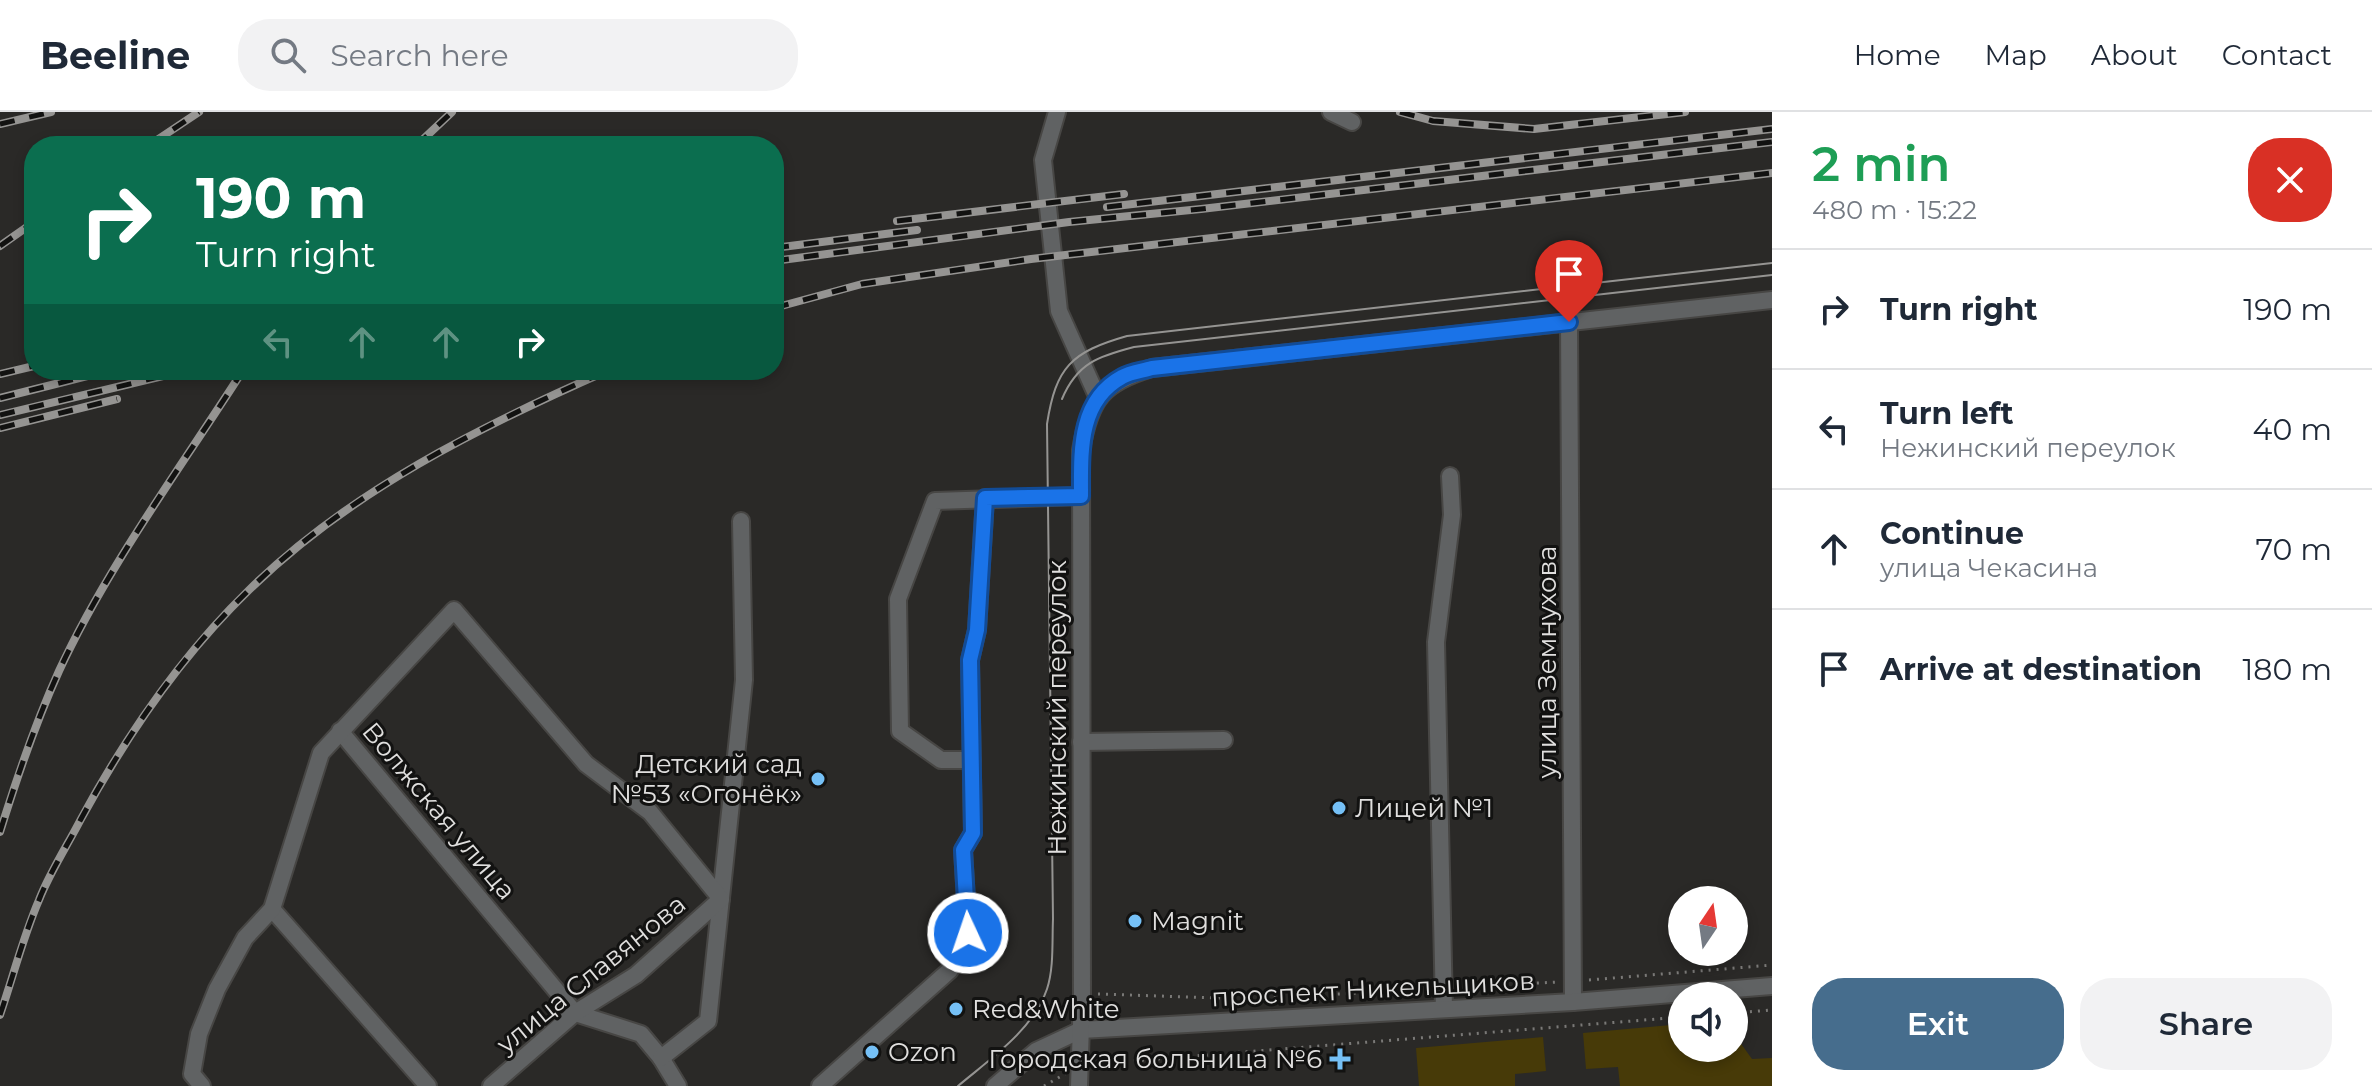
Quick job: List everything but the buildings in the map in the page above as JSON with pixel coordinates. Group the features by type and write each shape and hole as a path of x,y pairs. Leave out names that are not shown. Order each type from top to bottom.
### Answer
{"street":[{"path":"1057,112 1043,160 1059,311 1097,396 1123,377 1152,368 1772,300"},
{"path":"1331,112 1352,122"},
{"name":"улица Земнухова","path":"1569,322 1573,1002"},
{"name":"Нежинский переулок","path":"1079,1086 1081,450 1086,420 1097,396"},
{"path":"1444,1009 1436,642 1452,515 1450,476"},
{"path":"972,760 941,760 900,731 898,599 935,501 1081,496"},
{"path":"820,1086 950,970 968,933 963,850 973,833 970,660 977,630 985,498"},
{"path":"661,1058 708,1021 744,680 741,521"},
{"name":"Волжская улица","path":"575,1013 340,731 454,610 586,764 650,812 721,899"},
{"path":"197,1080 199,1034 217,989 245,938 272,909 321,753 340,731"},
{"path":"1081,742 1224,740"},
{"name":"улица Славянова","path":"491,1086 575,1013 636,975 721,899"},
{"path":"272,909 428,1086"},
{"name":"проспект Никельщиков","path":"995,1086 1036,1051 1081,1030 1573,1002 1772,986"},
{"path":"575,1013 641,1034 678,1086"}],"path":[{"path":"1748,1012 1772,1010"},
{"path":"1044,1086 1080,1066 1111,1062 1668,1018"}],"shaded area":[{"path":"1668,1025 1668,1062 1748,1062 1748,1053 1752,1059 1772,1058 1772,1086 1620,1086 1618,1067 1586,1069 1583,1033"},
{"path":"1543,1037 1546,1071 1515,1074 1515,1086 1419,1086 1416,1048"}],"tram line":[{"path":"958,1086 1009,1043 1032,1018 1047,989 1051,972 1047,424 1055,388 1069,365 1092,348 1127,336 1772,263"},
{"path":"1062,399 1075,377 1090,363 1134,347 1772,275"}],"railway":[{"path":"0,124 51,112"},
{"path":"163,136 199,112"},
{"path":"427,136 452,112"},
{"path":"1400,112 1433,121 1534,129 1685,112"},
{"path":"1107,207 1772,129"},
{"path":"784,260 1069,222 1772,142"},
{"path":"784,305 862,284 1031,259 1772,173"},
{"path":"897,221 1124,194"},
{"path":"0,246 24,229"},
{"path":"784,247 917,230"},
{"path":"0,374 24,368"},
{"path":"0,398 71,380"},
{"path":"0,415 146,380"},
{"path":"0,832 42,711 78,633 144,520 237,380"},
{"path":"0,1015 43,890 98,788 156,698 224,616 288,554 374,492 465,438 587,380"},
{"path":"0,428 117,399"}],"place":[{"name":"Детский сад №53 «Огонёк»","path":"818,779"},
{"name":"Лицей №1","path":"1339,808"},
{"name":"Magnit","path":"1135,921"},
{"name":"Red&White","path":"956,1009"},
{"name":"Ozon","path":"872,1052"},
{"name":"Городская больница №6","path":"1340,1059"}],"route":[{"path":"968,933 963,850 973,833 970,660 977,630 985,498 1081,496 1081,450 1086,420 1097,396 1123,377 1152,368 1569,322"}]}
